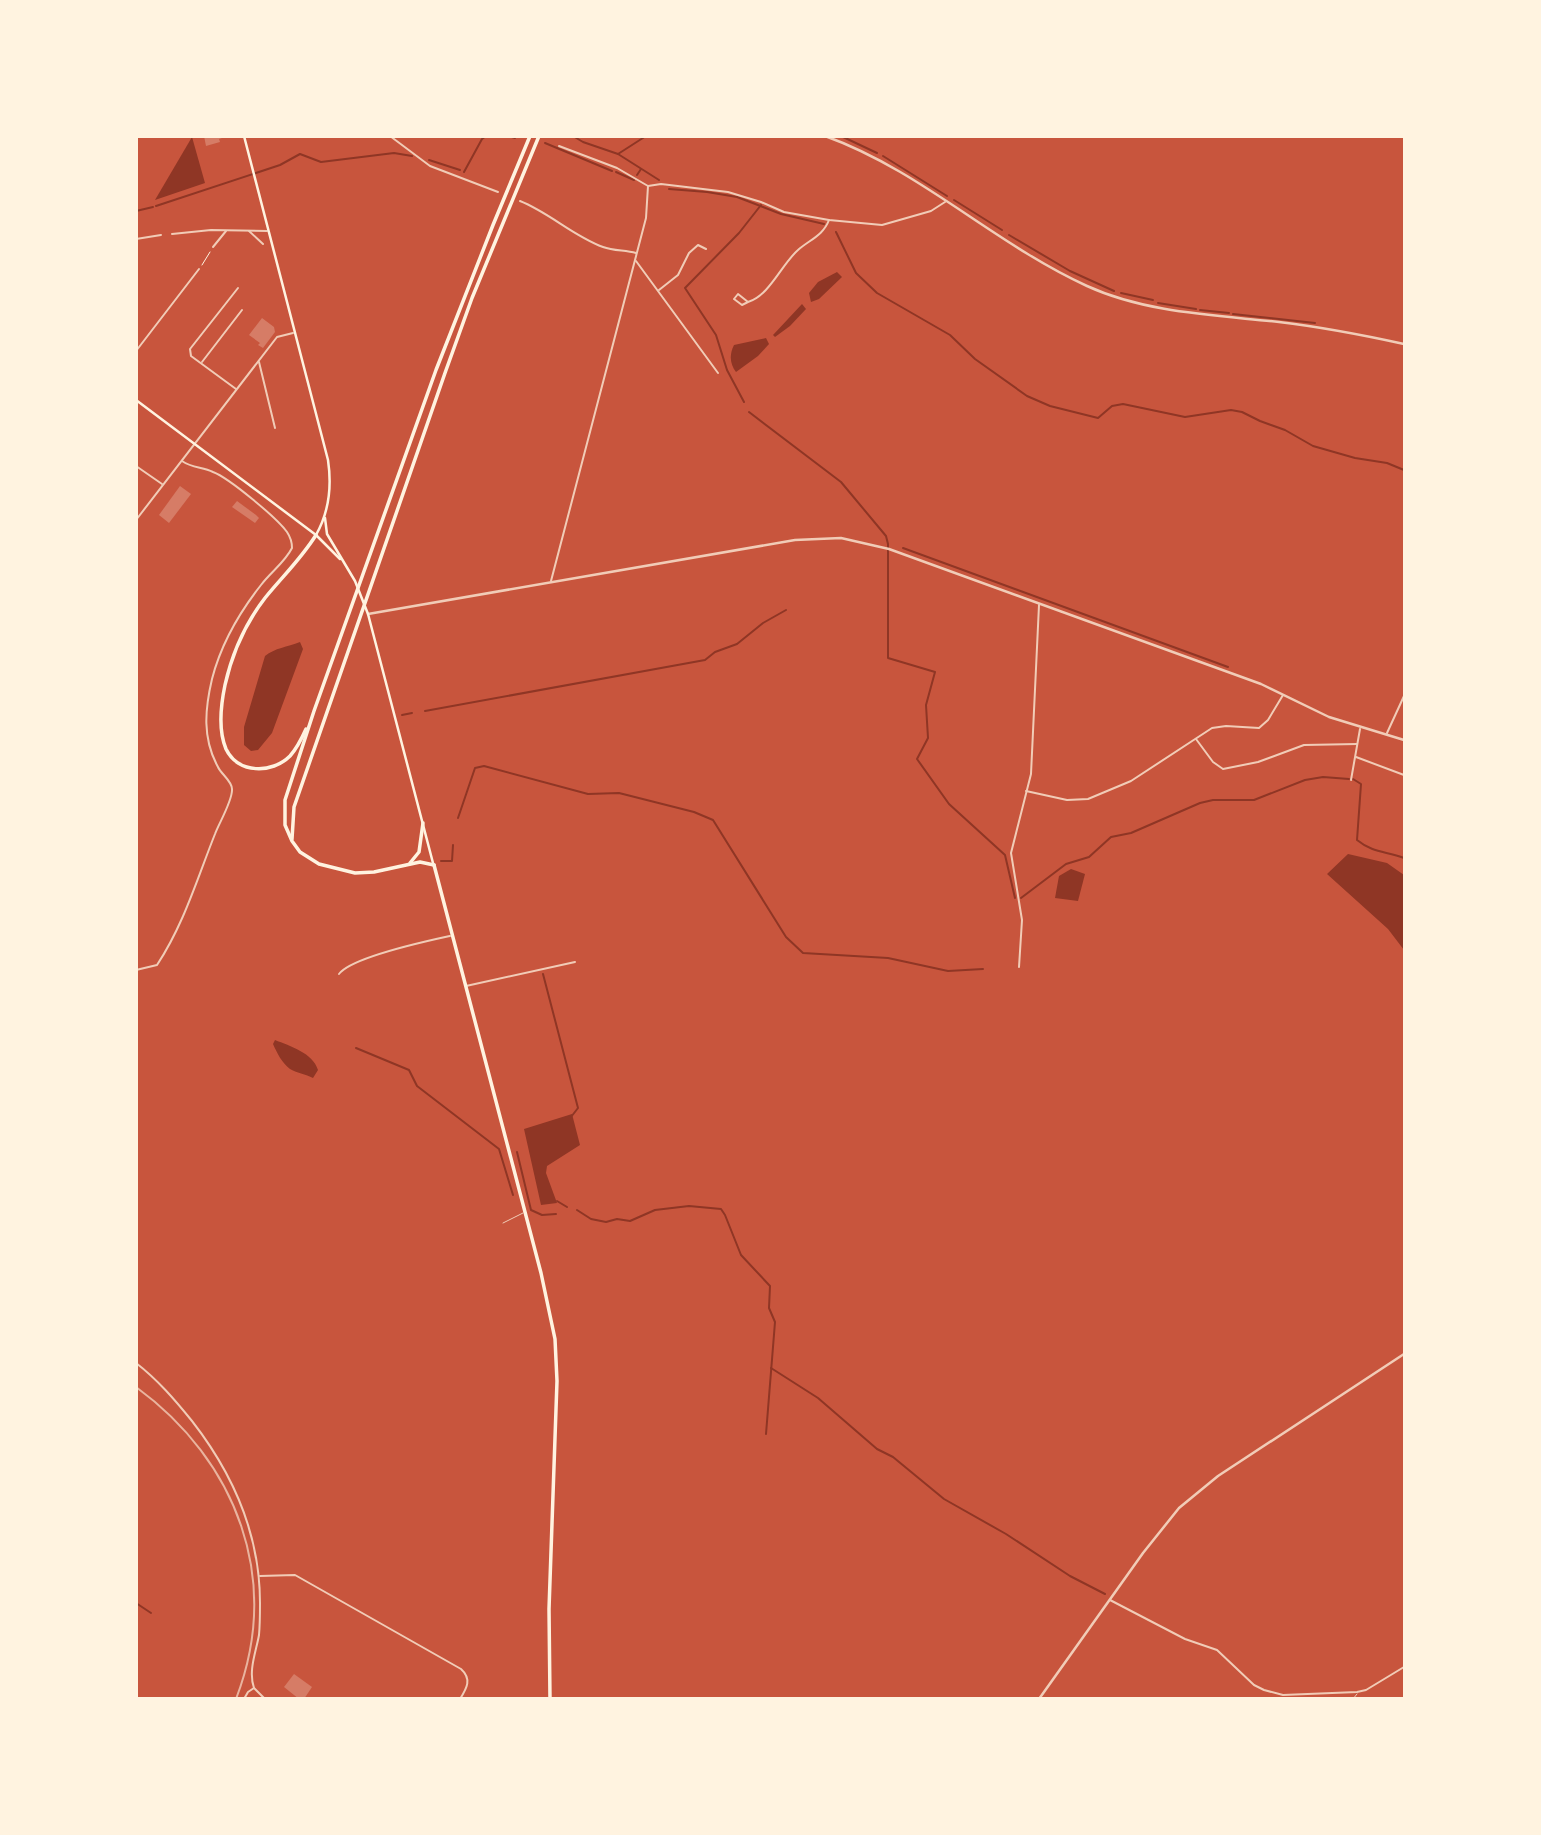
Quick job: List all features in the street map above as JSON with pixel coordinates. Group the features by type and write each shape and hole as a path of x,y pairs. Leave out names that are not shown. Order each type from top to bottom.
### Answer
{"main road":[{"path":"244,136 328,460 330,485 325,515 316,535 299,560 265,598 240,640 225,688 222,735 226,748 240,765 266,769 280,764 300,742 314,711"},
{"path":"434,865 420,862 374,872 346,872 329,868 309,859 292,841 285,825 285,800 314,711 464,296 530,136"},
{"path":"292,841 294,807 360,612 472,298 539,136"},
{"path":"136,400 316,535 344,564"},
{"path":"325,515 327,534 355,580 368,614 549,1306 555,1339 557,1381 549,1609 550,1699"},
{"path":"409,864 419,852 423,823"}],"street":[{"path":"390,136 430,166 498,192"},
{"path":"825,136 876,159 1062,273 1113,296 1167,309 1324,328 1405,344"},
{"path":"559,146 617,168 648,186 661,184 728,192 784,212 829,220 881,225 931,211 945,202"},
{"path":"550,582 646,218 648,186"},
{"path":"520,201 549,214 572,232 603,247 637,253"},
{"path":"748,302 761,295 796,251 819,236 829,220"},
{"path":"172,234 226,230 268,231"},
{"path":"213,247 226,230"},
{"path":"248,230 250,235 263,244"},
{"path":"136,239 161,235"},
{"path":"658,290 678,275 689,253 698,245 706,249"},
{"path":"635,260 718,373"},
{"path":"136,352 199,269"},
{"path":"237,390 191,356 190,349 238,288"},
{"path":"201,364 242,310"},
{"path":"136,520 277,337 295,332"},
{"path":"259,361 275,428"},
{"path":"136,970 156,965 164,954 194,893 231,796 231,784 216,764 206,737 207,709 218,659 245,607 292,548 292,541 285,530 234,487 211,471 194,468 182,461"},
{"path":"136,466 163,485"},
{"path":"368,614 794,540 819,537 862,541 1250,680 1329,717 1405,740"},
{"path":"1019,967 1022,920 1011,853 1031,774 1039,604"},
{"path":"1026,791 1082,801 1131,781 1195,738 1219,726 1259,728 1268,720 1283,694"},
{"path":"1386,734 1405,696"},
{"path":"1351,779 1360,727"},
{"path":"1195,738 1213,762 1223,769 1258,762 1304,745 1357,744"},
{"path":"1355,757 1405,775"},
{"path":"339,974 352,964 452,936"},
{"path":"465,986 575,962"},
{"path":"1039,1699 1163,1526 1197,1492 1238,1462 1405,1354"},
{"path":"136,1363 166,1391 215,1452 241,1501 250,1528 259,1576 260,1610 252,1671 254,1688 265,1699"},
{"path":"259,1576 295,1575 461,1669 468,1678 468,1684 460,1699"},
{"path":"1109,1600 1185,1639 1217,1650 1254,1685 1283,1695 1357,1692 1405,1667"},
{"path":"244,1699 254,1688"}],"lane":[{"path":"503,1223 525,1212"},
{"path":"1353,1699 1357,1692"}],"path":[{"path":"199,269 213,247"}],"shaded area":[{"path":"192,137 205,183 155,200"},
{"path":"837,272 842,277 819,299 811,302 809,293 818,282"},
{"path":"802,304 806,309 775,337 773,335"},
{"path":"766,338 769,344 736,372 731,359 734,345"},
{"path":"300,642 303,649 272,733 258,750 251,751 244,745 244,727 265,656"},
{"path":"1348,854 1387,863 1404,875 1404,950 1388,929 1327,874"},
{"path":"1071,869 1085,874 1078,901 1055,898 1059,876"},
{"path":"275,1040 311,1059 318,1070 313,1078 287,1067 273,1044"},
{"path":"572,1114 580,1145 547,1166 546,1173 557,1203 541,1205 524,1129"}],"building":[{"path":"204,136 225,137 219,139 220,142 206,146"},
{"path":"262,318 274,327 275,332 263,348 249,335"},
{"path":"180,486 191,494 169,523 159,515"},
{"path":"237,501 259,518 255,523 232,507"},
{"path":"294,1674 312,1687 304,1699 299,1699 284,1687"}],"waterway":[{"path":"464,172 486,136"},
{"path":"508,136 515,138"},
{"path":"573,136 618,154 659,180"},
{"path":"618,154 646,136"},
{"path":"841,136 877,153"},
{"path":"545,143 612,171"},
{"path":"156,206 280,165 300,154 321,162 394,153 412,156"},
{"path":"883,156 947,196"},
{"path":"429,160 460,170"},
{"path":"637,175 641,169"},
{"path":"616,172 634,180"},
{"path":"669,189 737,197 781,214 824,224"},
{"path":"954,200 1002,230"},
{"path":"744,402 727,370 716,335 685,288 739,233 761,205"},
{"path":"136,211 153,207"},
{"path":"836,232 856,273 877,293 950,335 975,359 1027,396 1050,406 1098,418 1112,406 1123,404 1185,417 1231,410 1285,430 1313,446 1355,458 1387,463 1404,470"},
{"path":"1009,235 1070,271 1114,291"},
{"path":"1121,293 1153,300"},
{"path":"1158,303 1196,309"},
{"path":"1200,310 1229,313"},
{"path":"1233,314 1315,323"},
{"path":"749,412 841,482 886,536 888,658 935,672 926,705 928,738 917,759 949,804 1005,855 1015,898"},
{"path":"903,548 1228,667"},
{"path":"425,711 705,660 715,652 737,644 763,623 786,610"},
{"path":"402,715 412,713"},
{"path":"458,818 475,768 484,766 588,794 619,793 694,812 713,820 786,937 803,953 888,958 948,971 983,969"},
{"path":"1021,898 1066,864 1089,857 1111,837 1131,833 1200,803 1213,800 1254,800 1305,780 1323,777 1349,779"},
{"path":"1353,779 1361,784 1357,840 1374,850 1404,858"},
{"path":"441,861 452,861 453,845"},
{"path":"543,974 578,1108 571,1117"},
{"path":"356,1048 409,1070 417,1086 499,1149 513,1195"},
{"path":"517,1152 531,1210 542,1215 556,1214"},
{"path":"557,1201 567,1207"},
{"path":"577,1210 591,1219 606,1222 617,1219 630,1221 655,1210 689,1206 721,1209 741,1255 770,1286 769,1308 775,1322 766,1434"},
{"path":"771,1368 818,1398 877,1449 893,1457 944,1499 1006,1534 1070,1576 1105,1594"},
{"path":"136,1603 151,1613"}],"railway":[{"path":"136,1387 171,1417 201,1450 224,1487 241,1526 251,1567 254,1610 249,1654 236,1699"}]}
